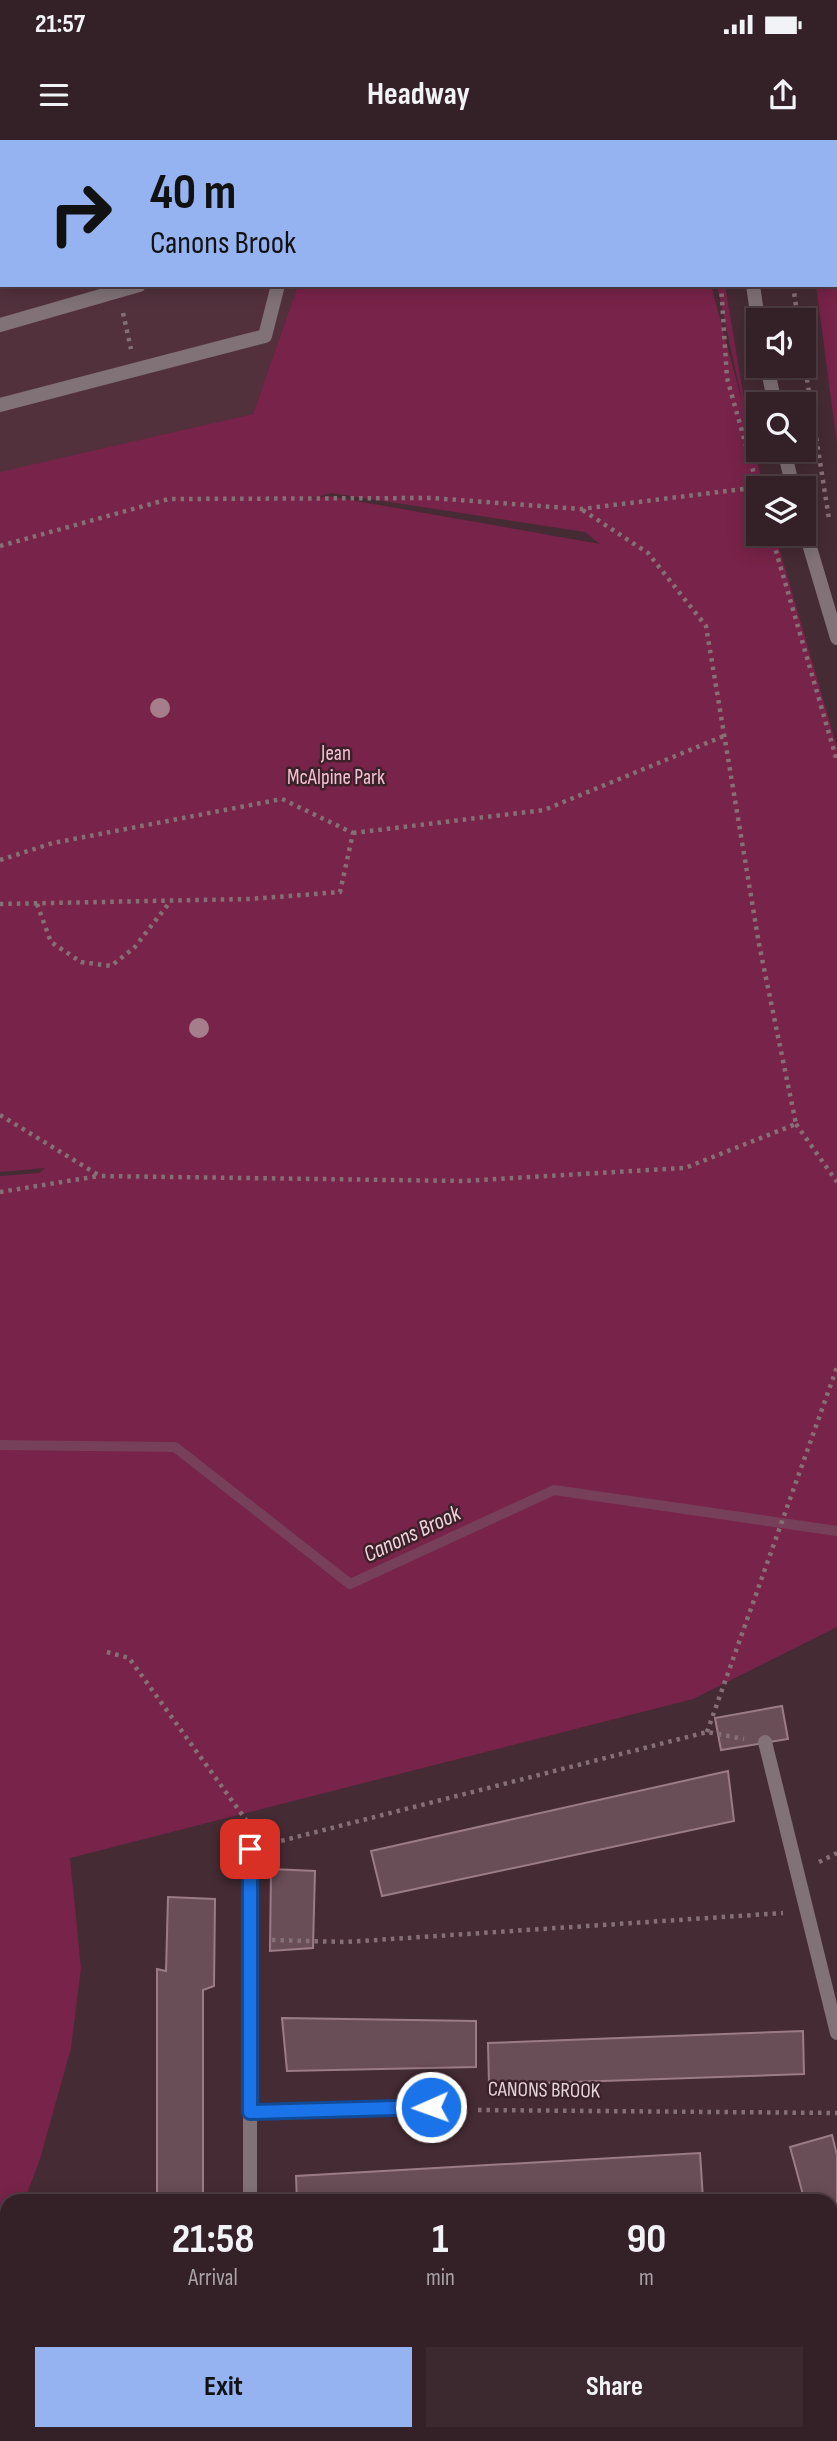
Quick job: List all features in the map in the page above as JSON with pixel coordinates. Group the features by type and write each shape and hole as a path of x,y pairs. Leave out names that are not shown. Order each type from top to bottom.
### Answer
{"street":[{"path":"0,325 134,287"},
{"path":"0,405 265,335 277,287"},
{"path":"752,287 756,308"},
{"path":"810,546 837,638"},
{"path":"765,1742 837,2033"},
{"path":"250,1849 250,2194"},
{"path":"250,2112 456,2106"}],"path":[{"path":"720,287 727,378 755,476"},
{"path":"793,287 796,308"},
{"path":"118,293 136,369"},
{"path":"807,378 830,524"},
{"path":"0,546 169,499 431,498 581,509 746,489"},
{"path":"581,509 648,553 706,626 759,944 796,1124 837,1182"},
{"path":"774,546 837,761"},
{"path":"0,860 52,843 282,799 353,833 544,810 724,736"},
{"path":"0,904 170,902 340,892 353,833"},
{"path":"37,904 51,942 81,962 111,967 134,948 170,902"},
{"path":"0,1115 100,1176"},
{"path":"0,1192 100,1176 463,1181 685,1168 796,1124"},
{"path":"707,1732 834,1385 837,1367"},
{"path":"107,1651 129,1658 223,1788 246,1821 250,1849 707,1732 765,1742"},
{"path":"250,1939 346,1942 807,1911"},
{"name":"CANONS BROOK","path":"456,2106 487,2112 837,2113"}],"shaded area":[{"path":"0,287 297,287 253,414 0,473"}],"green space":[{"name":"Jean McAlpine Park","path":"297,287 712,287 744,409 717,287 725,287 746,411 746,462 757,462 761,476 746,476 746,546 778,546 837,747 837,1627 693,1699 70,1858 81,1968 71,2048 40,2159 27,2194 0,2194 0,1176 39,1173 45,1168 0,1172 0,472 253,414","holes":["331,493 585,532 600,544 328,496 305,500"]},
{"path":"816,287 837,287 837,444"}],"building":[{"path":"782,1706 788,1739 721,1750 715,1718"},
{"path":"728,1771 734,1821 382,1896 371,1851"},
{"path":"271,1869 315,1871 313,1948 270,1951"},
{"path":"168,1897 215,1899 214,1986 203,1990 203,2194 157,2194 157,1969 166,1971"},
{"path":"282,2018 476,2021 476,2067 287,2071"},
{"path":"803,2031 804,2074 489,2085 488,2043"},
{"path":"832,2135 837,2155 837,2194 803,2194 790,2147"},
{"path":"700,2153 703,2194 297,2194 296,2176"}],"waterway":[{"name":"Canons Brook","path":"0,1445 175,1447 350,1584 554,1490 837,1531"}],"route":[{"path":"250,1849 250,2112 431,2107"}]}
